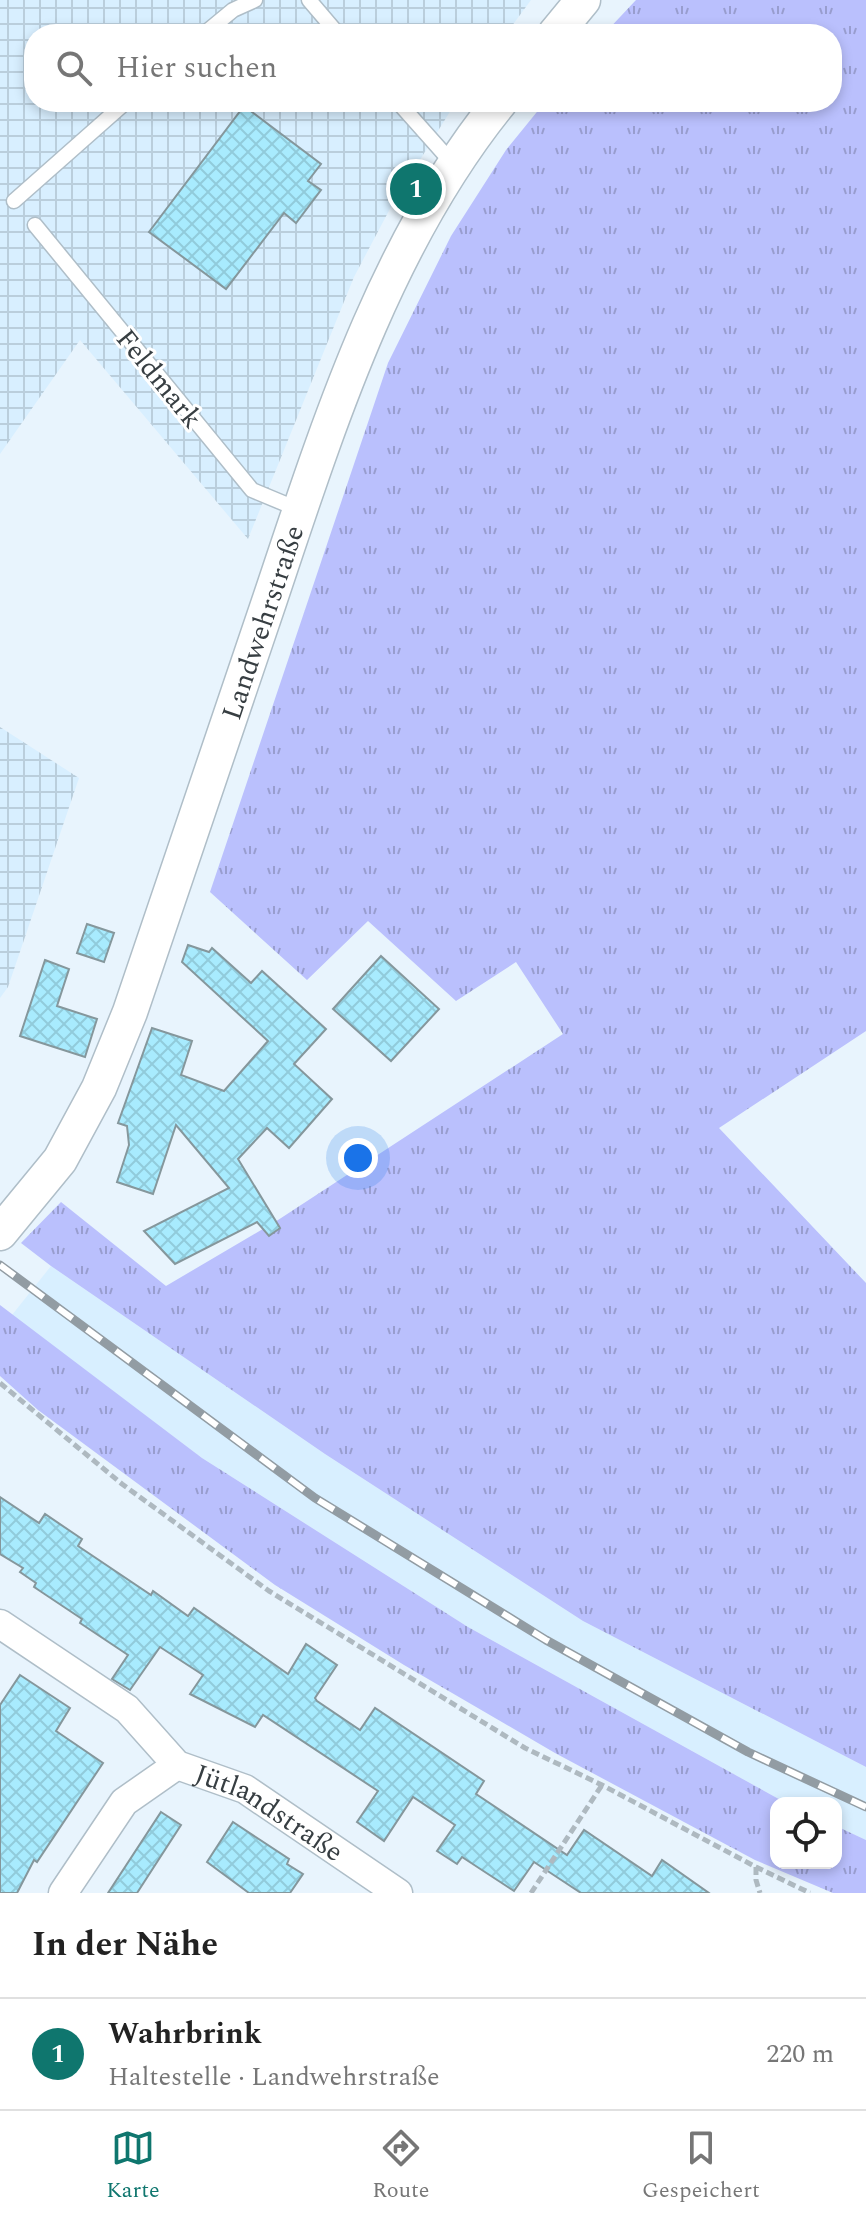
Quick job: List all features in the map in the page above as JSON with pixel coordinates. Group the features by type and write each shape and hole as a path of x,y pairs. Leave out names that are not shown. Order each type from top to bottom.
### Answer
{"street":[{"path":"563,24 583,0"},
{"name":"Landwehrstraße","path":"0,1233 60,1160 99,1088 130,1012 300,510 360,346 421,222 492,112"},
{"name":"Jütlandstraße","path":"0,1624 127,1709 177,1765 245,1789 398,1893"},
{"name":"Jütlandstraße","path":"63,1893 124,1802 177,1765"}],"lane":[{"path":"216,24 233,10 255,0"},
{"path":"309,0 329,24"},
{"path":"14,201 115,112"},
{"path":"407,112 455,166"},
{"name":"Feldmark","path":"35,225 252,490 300,510"}],"path":[{"path":"0,1383 122,1484 269,1591 525,1748 810,1893"},
{"path":"531,1893 602,1785"},
{"path":"756,1867 760,1893"}],"shaded area":[{"path":"0,0 531,0 513,24 24,24 24,112 450,112 393,203 354,277 248,539 80,340 0,454"},
{"path":"0,727 79,778 8,987 0,998"},
{"path":"51,1266 325,1454 583,1621 866,1767 866,1840 842,1829 842,1797 775,1797 468,1627 202,1458 12,1315"}],"green space":[{"path":"636,0 866,0 866,1031 719,1128 866,1283 866,1767 583,1621 325,1454 21,1243 61,1202 166,1286 278,1220 563,1034 516,962 456,1001 368,921 307,980 210,892 388,363 451,236 506,150 537,112 842,112 842,24 613,24"},
{"path":"0,1305 202,1458 468,1627 775,1797 770,1797 770,1866 555,1753 275,1585 38,1410 0,1376"},
{"path":"842,1829 866,1840 866,1893 833,1893 776,1869 842,1869"}],"building":[{"path":"239,112 252,112 321,164 308,181 321,190 296,223 284,213 226,289 149,232"},
{"path":"87,924 114,933 104,962 77,953"},
{"path":"188,945 209,952 212,948 251,983 262,971 326,1029 294,1064 332,1099 289,1148 267,1128 238,1159 280,1228 269,1236 257,1222 175,1264 144,1231 229,1188 176,1125 153,1194 117,1182 129,1145 127,1126 118,1123 152,1028 192,1041 181,1075 224,1091 268,1041 182,962"},
{"path":"381,956 439,1009 391,1061 333,1009"},
{"path":"45,960 69,969 57,1006 97,1019 85,1057 20,1036"},
{"path":"0,1497 39,1523 45,1514 82,1539 78,1546 151,1595 153,1591 188,1616 194,1608 288,1674 306,1644 337,1665 315,1698 317,1701 360,1730 375,1708 484,1781 476,1794 567,1855 584,1830 652,1876 662,1860 709,1893 581,1893 534,1862 514,1891 462,1857 457,1864 437,1851 455,1825 413,1797 384,1841 357,1822 378,1791 263,1715 255,1727 190,1694 203,1675 160,1647 130,1690 112,1679 128,1655 34,1587 36,1583 20,1572 23,1568 0,1554"},
{"path":"20,1675 70,1708 56,1731 103,1763 37,1862 34,1860 17,1893 0,1893 0,1705"},
{"path":"161,1812 181,1825 137,1893 108,1893"},
{"path":"233,1822 289,1859 287,1864 303,1874 290,1893 249,1893 207,1862"}],"railway":[{"path":"0,1265 315,1498 546,1640 748,1752 866,1807"}],"place":[{"name":"Wahrbrink","path":"416,189"}]}
